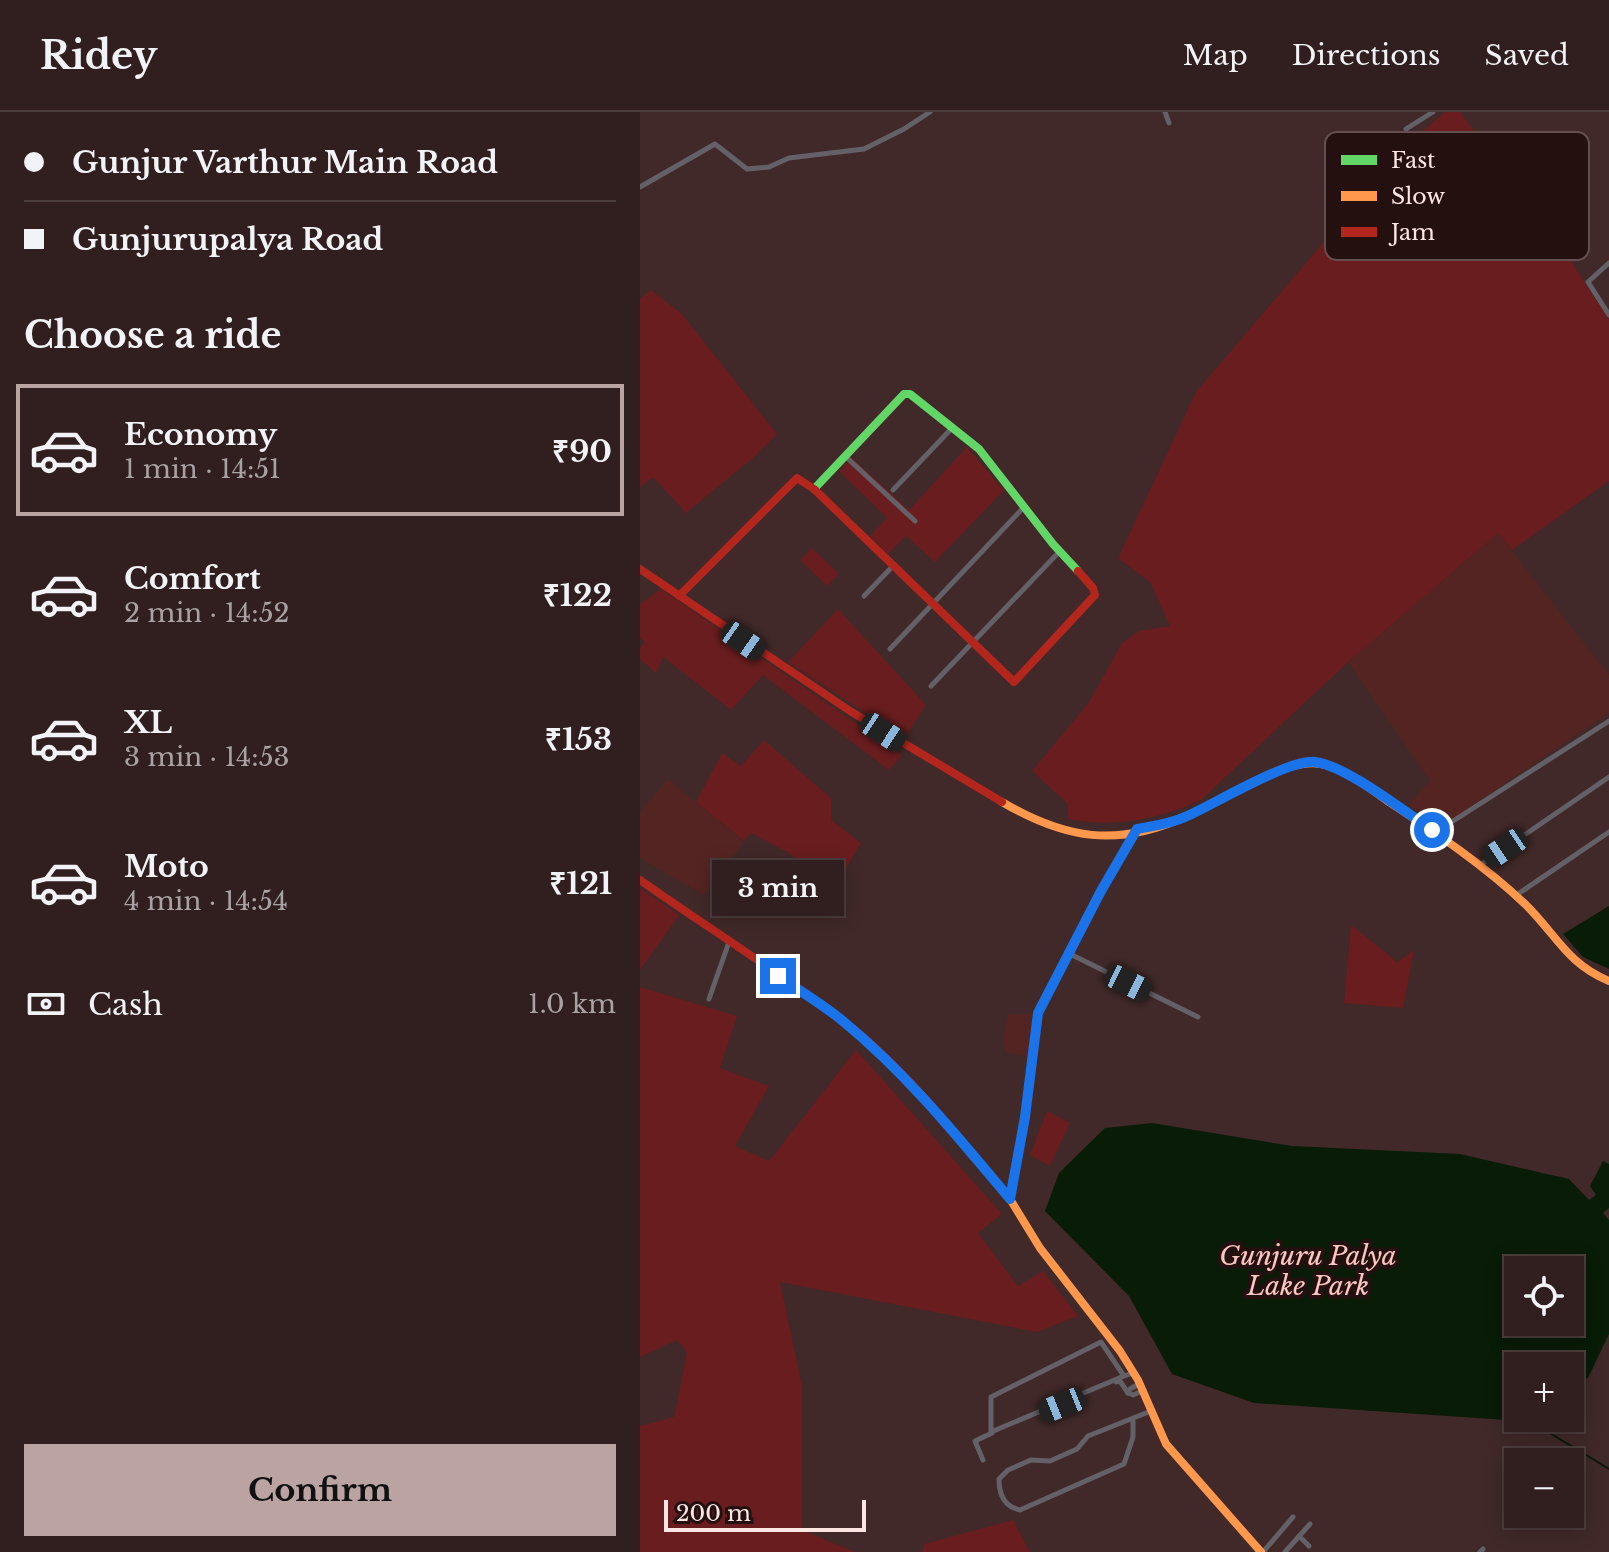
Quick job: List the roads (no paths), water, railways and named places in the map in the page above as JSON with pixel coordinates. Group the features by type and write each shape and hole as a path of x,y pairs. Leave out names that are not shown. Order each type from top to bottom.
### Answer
{"street":[{"path":"640,187 715,144 747,169 769,167 789,158 864,149 930,112"},
{"path":"1165,112 1169,123"},
{"path":"1406,129 1433,112"},
{"path":"1609,263 1588,282 1609,313"},
{"path":"679,596 796,478 814,489 1014,682 1095,595 1093,588 1059,551 979,449 910,394 904,394 814,489"},
{"path":"893,490 953,426"},
{"path":"845,456 915,521"},
{"path":"890,649 1024,507"},
{"path":"931,686 1059,551"},
{"path":"864,596 892,567"},
{"path":"642,573 931,762 1037,821 1070,832 1091,836 1184,818 1262,779 1303,762 1315,762 1355,780 1436,832 1541,919 1587,972 1609,981"},
{"path":"1436,832 1609,721"},
{"path":"1479,866 1609,777"},
{"path":"1010,1199 1025,1117 1038,1013 1137,829"},
{"path":"1515,896 1609,832"},
{"path":"640,880 835,1015 889,1061 926,1099 1010,1199 1040,1248 1120,1351 1129,1374"},
{"path":"709,999 729,942"},
{"path":"1068,953 1198,1017"},
{"path":"1129,1374 991,1432 991,1397 1101,1342 1129,1374 1141,1388 1163,1438 1174,1454 1262,1552 1293,1517"},
{"path":"983,1460 976,1440 1120,1381 1128,1393 1130,1389 1141,1388"},
{"path":"1133,1418 1133,1437 1124,1464 1020,1510 1006,1503 999,1488 999,1479 1008,1470 1031,1460 1050,1461 1077,1449 1088,1436 1133,1418 1151,1411"},
{"path":"1285,1552 1310,1524"},
{"path":"1299,1536 1309,1546"}],"waterway":[{"path":"1548,1432 1609,1469"}],"park label":[{"name":"Gunjuru Palya Lake Park","path":"1308,1271"}]}
